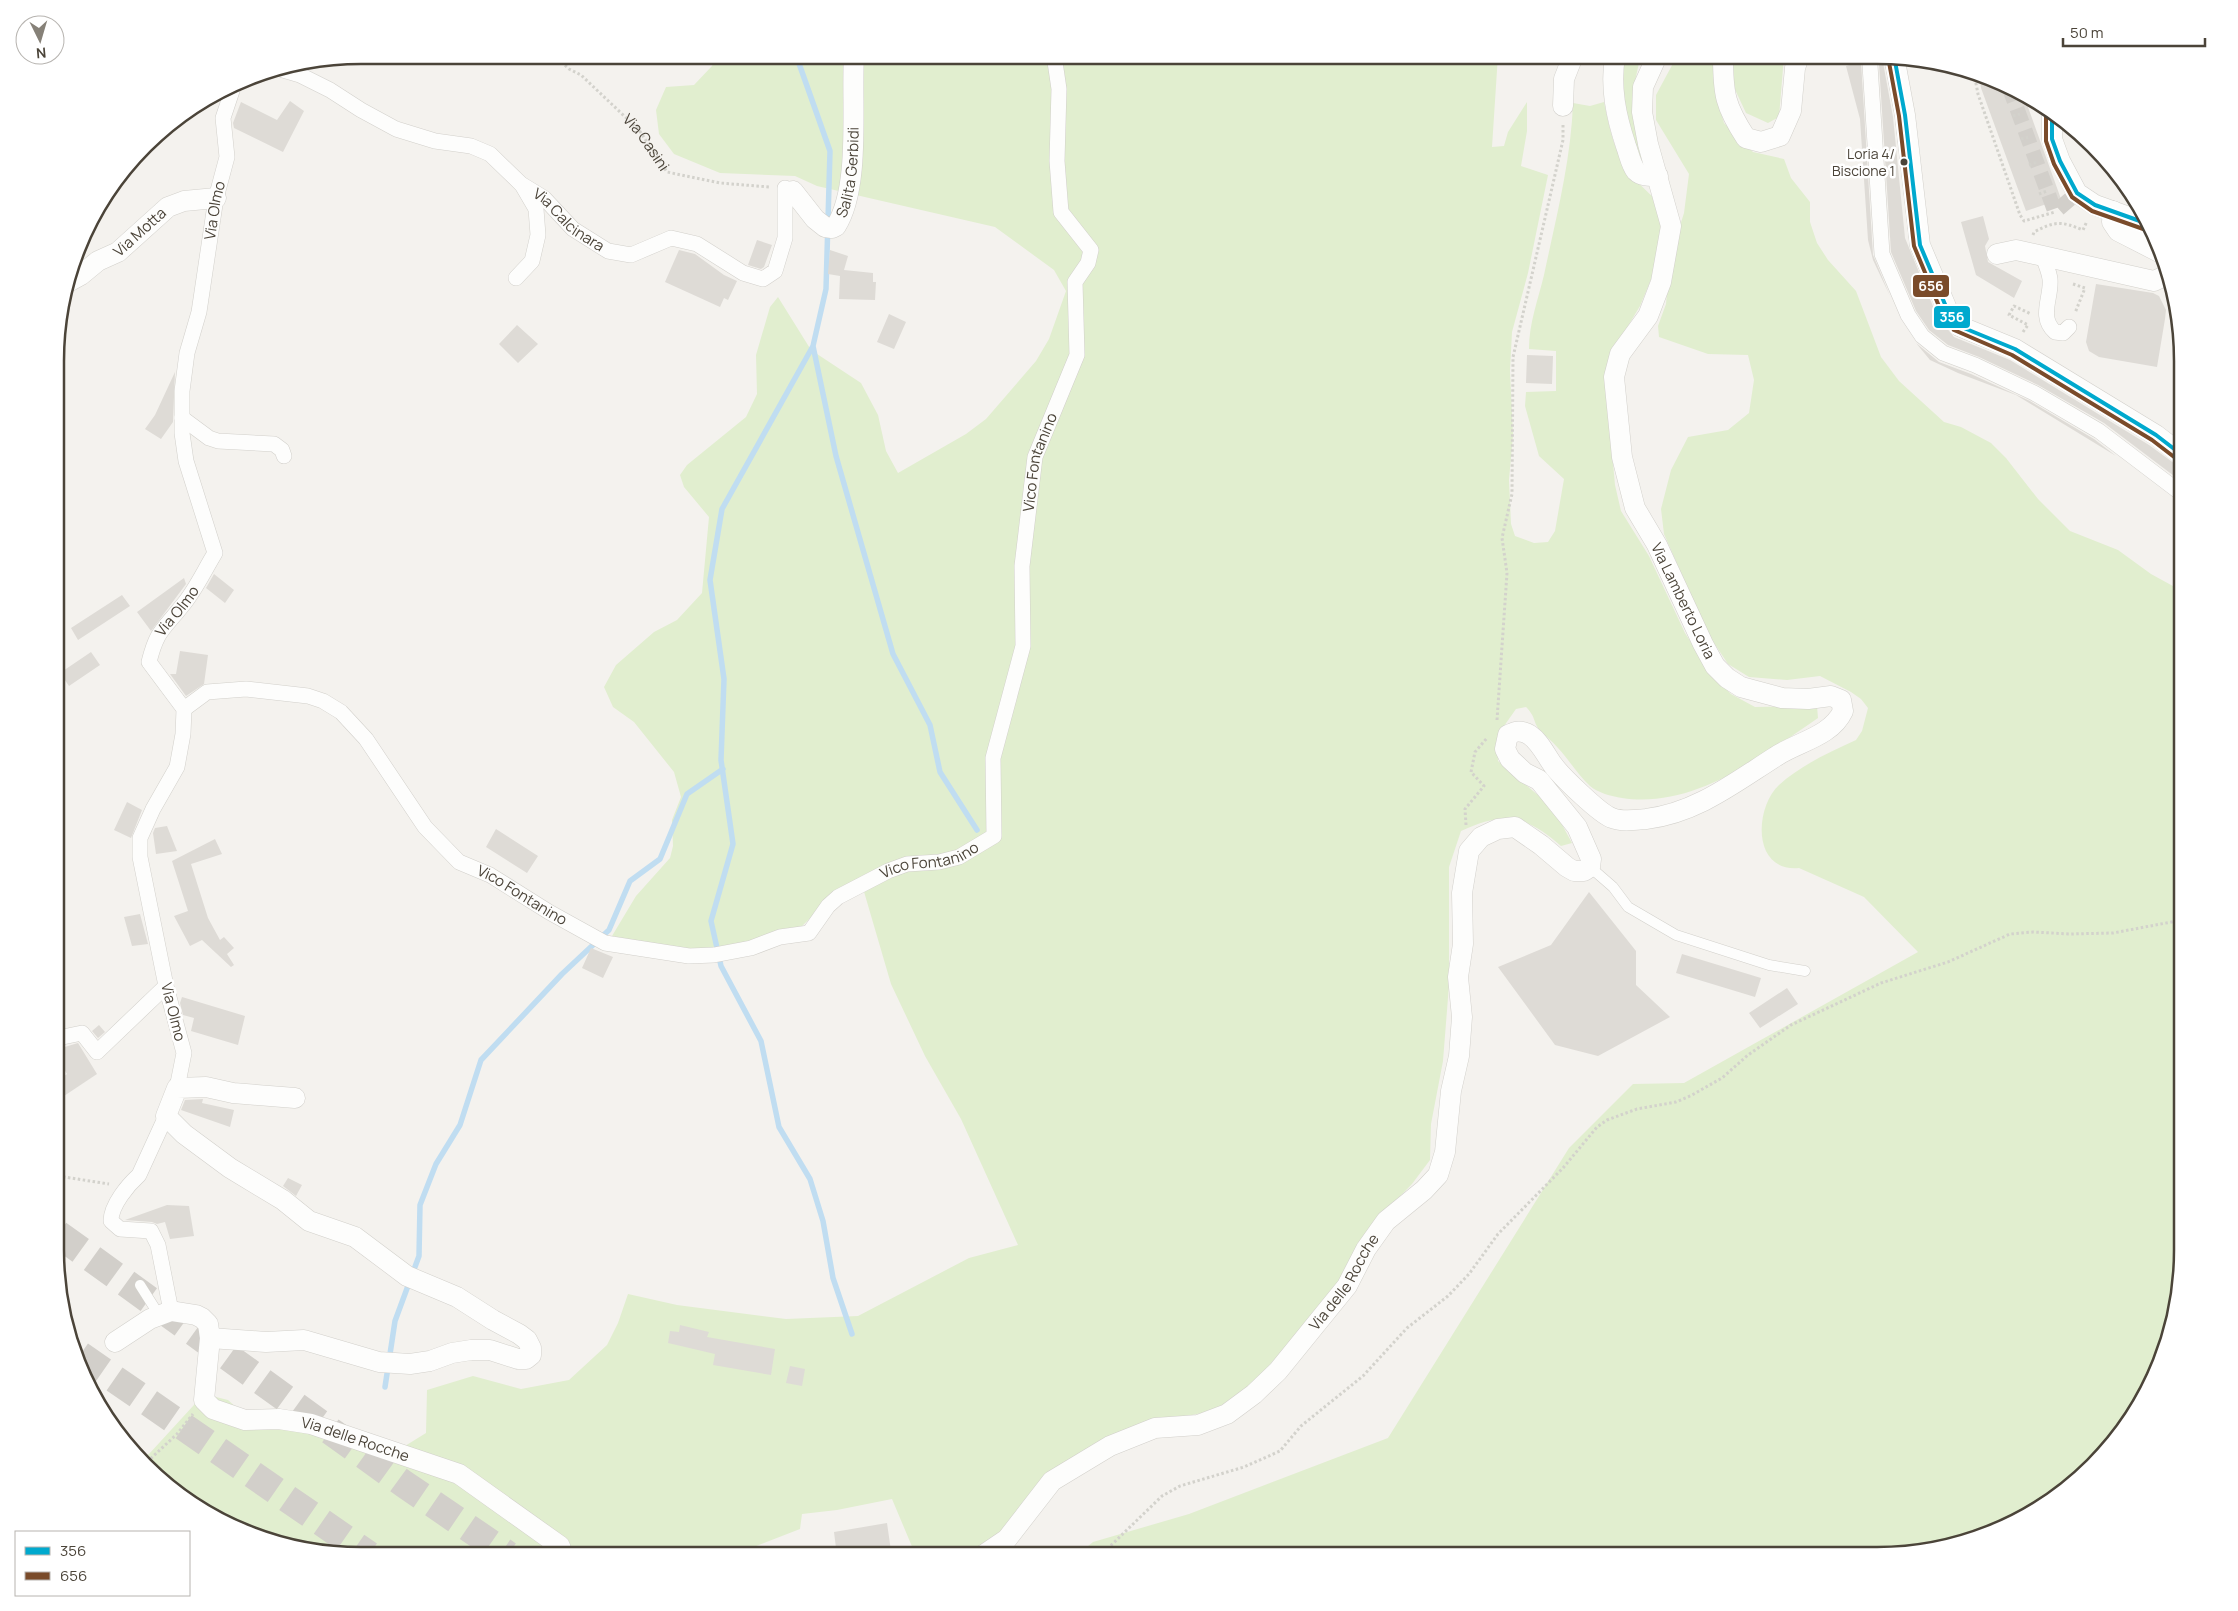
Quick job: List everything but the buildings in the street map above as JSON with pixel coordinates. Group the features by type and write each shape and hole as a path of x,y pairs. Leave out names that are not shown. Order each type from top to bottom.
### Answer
{"street":[{"name":"Salita Gerbidi","path":"789,189 826,225 839,221 847,195 854,149 852,88 853,64"},
{"name":"Vico Fontanino","path":"184,709 207,692 246,689 308,696 323,701 341,712 366,739 425,827 459,862 490,875 549,912 605,943 689,956 751,948 780,937 809,933 828,906 838,897 880,875 907,864 939,862 959,857 994,836 993,758 1023,646 1022,566 1035,457 1077,355 1075,282 1088,263 1091,250 1061,212 1057,161 1059,90 1055,64"},
{"path":"1563,106 1564,79 1570,64"},
{"path":"1614,64 1615,110 1631,161 1637,172 1644,176 1658,176"},
{"name":"Via Lamberto Loria","path":"1590,867 1591,859 1577,828 1539,780 1525,773 1510,759 1505,750 1508,735 1518,731 1527,734 1536,742 1563,778 1602,812 1612,818 1633,821 1659,817 1712,798 1774,756 1819,735 1832,726 1843,711 1841,700 1831,696 1808,699 1782,698 1741,687 1727,678 1715,666 1657,545 1634,508 1622,457 1614,377 1620,354 1648,316 1661,282 1671,226 1648,144 1642,112 1643,88 1654,64"},
{"path":"1723,64 1722,81 1727,104 1746,138 1761,142 1780,136 1792,111 1796,64"},
{"path":"1895,64 1905,115 1920,245 1947,309 1959,326 2015,349 2156,435 2174,449"},
{"path":"1870,65 1882,254 1908,315 1922,336 1943,353 1975,364 2034,393 2099,431 2174,488"},
{"name":"Via Calcinara","path":"291,72 330,90 396,129 435,142 471,146 490,154 521,184 544,198 573,229 608,251 631,255 671,238 697,244 743,272 763,279 775,271 785,238 789,189"},
{"name":"Via Olmo","path":"165,1313 158,1245 152,1232 120,1229 111,1221 111,1212 132,1182 140,1175 177,1088 184,1053 166,986 140,857 140,838 153,809 177,767 184,709 149,662 153,645 162,627 182,606 215,553 186,461 182,418 182,390 187,353 199,312 216,198 226,157 223,118 231,93"},
{"path":"2052,121 2052,139 2069,181 2077,193 2088,202 2139,221"},
{"path":"516,278 532,261 538,235 536,209 521,184"},
{"name":"Via Motta","path":"76,278 98,261 118,252 168,207 184,201 216,198"},
{"path":"2113,211 2112,222 2118,231 2153,249"},
{"path":"1997,254 2016,250 2154,281 2162,277"},
{"path":"2043,256 2050,281 2046,300 2048,323 2055,332 2063,333 2069,327"},
{"path":"182,418 209,438 218,441 274,444 282,450 284,456"},
{"path":"1469,851 1481,837 1498,829 1515,828 1529,835 1574,871 1584,871 1590,867"},
{"name":"Via delle Rocche","path":"995,1547 1007,1539 1052,1480 1102,1451 1155,1428 1198,1425 1227,1414 1254,1394 1278,1371 1347,1286 1366,1249 1386,1221 1424,1190 1438,1175 1444,1152 1451,1091 1459,1056 1462,1017 1458,977 1463,944 1464,870 1469,851"},
{"path":"64,1035 82,1033 97,1052 166,986"},
{"path":"177,1088 206,1087 233,1094 295,1098"},
{"path":"166,1116 184,1134 230,1168 283,1200 309,1221 355,1237 407,1276 457,1297 492,1320 519,1334 527,1340 531,1348 531,1355 526,1359 518,1359 490,1350 471,1350 452,1353 430,1361 410,1364 380,1362 304,1340 266,1342 210,1338"},
{"path":"115,1342 165,1313 202,1318 208,1324 210,1338 204,1400"},
{"name":"Via delle Rocche","path":"204,1400 213,1409 245,1420 279,1419 311,1424 459,1474 560,1547"}],"lane":[{"path":"1590,867 1613,887 1628,907 1676,935 1768,965 1805,971"},
{"path":"140,1285 165,1313"}],"path":[{"name":"Via Casini","path":"564,64 569,69 582,75 639,130 667,172 720,183 789,189"},
{"path":"1975,80 1978,94 2020,215 2024,221 2055,212"},
{"path":"1496,726 1507,573 1502,538 1512,494 1513,357 1562,140 1563,106"},
{"path":"2013,116 2020,114"},
{"path":"2021,139 2029,137"},
{"path":"2029,164 2038,162"},
{"path":"2039,194 2047,191"},
{"path":"2034,232 2050,223 2066,223 2083,230"},
{"path":"2069,327 2085,288 2071,284"},
{"path":"2021,335 2028,324 2009,315 2014,306 2036,317"},
{"path":"1469,851 1465,809 1484,786 1471,772 1475,752 1491,733"},
{"path":"1109,1547 1162,1496 1172,1490 1194,1481 1244,1467 1280,1451 1301,1426 1364,1376 1407,1328 1448,1296 1469,1274 1498,1234 1563,1168 1597,1127 1607,1120 1638,1109 1676,1102 1692,1095 1722,1078 1748,1055 1791,1025 1881,983 1948,962 2010,934 2033,932 2070,934 2113,933 2174,922"},
{"path":"64,1177 113,1184 132,1182"},
{"path":"150,1459 177,1434 204,1400"}],"green space":[{"path":"713,64 1497,64 1492,147 1504,146 1508,132 1527,102 1527,131 1521,166 1548,175 1528,273 1512,332 1510,371 1513,435 1509,480 1511,524 1515,536 1534,543 1548,542 1555,531 1564,479 1539,456 1525,406 1526,392 1556,391 1556,351 1529,349 1530,330 1562,189 1572,125 1573,103 1590,106 1604,102 1616,147 1627,169 1659,202 1661,235 1652,277 1640,306 1622,336 1609,419 1615,485 1621,511 1649,556 1685,633 1711,674 1731,694 1755,707 1817,706 1818,718 1773,749 1726,777 1701,788 1675,796 1649,799 1622,798 1597,791 1581,777 1556,745 1539,729 1526,707 1516,709 1497,736 1498,761 1553,808 1572,843 1561,846 1537,828 1514,819 1490,821 1461,831 1449,867 1449,985 1443,1061 1431,1124 1430,1160 1412,1184 1375,1222 1327,1300 1249,1388 1221,1409 1134,1427 982,1547 912,1547 892,1499 837,1510 802,1514 800,1529 754,1547 341,1547 303,1542 265,1532 229,1517 196,1497 165,1474 146,1455 204,1394 228,1400 237,1408 405,1446 426,1433 427,1390 473,1376 521,1389 569,1380 607,1345 618,1323 628,1294 677,1305 786,1319 858,1316 969,1258 1018,1245 961,1119 925,1056 891,984 860,878 842,887 799,929 723,948 687,950 612,936 636,896 670,858 673,846 672,820 681,797 674,772 634,722 613,707 604,687 616,665 654,632 677,620 702,593 709,517 684,487 680,475 687,465 746,417 757,394 756,355 770,307 778,297 811,350 861,383 878,415 886,451 898,473 966,434 986,419 1036,361 1049,339 1066,291 1054,270 995,227 817,186 795,176 720,173 674,154 659,134 656,110 666,87 694,85"},
{"path":"1622,64 1639,64 1633,98 1633,111 1634,124 1645,166 1639,166 1622,120"},
{"path":"1673,64 1713,64 1715,92 1724,123 1753,152 1784,159 1791,178 1810,202 1810,222 1817,243 1828,260 1856,291 1881,357 1899,381 1944,422 1961,427 1991,443 2006,458 2038,499 2070,531 2118,550 2151,574 2174,587 2174,1270 2169,1308 2152,1364 2144,1382 2113,1431 2073,1474 2042,1497 2009,1517 1973,1532 1935,1542 1897,1547 1087,1547 1093,1542 1189,1514 1388,1438 1569,1148 1633,1084 1684,1083 1918,952 1864,897 1799,868 1783,866 1772,860 1765,849 1762,836 1765,808 1771,795 1779,785 1806,765 1856,740 1862,731 1868,708 1861,699 1851,692 1820,676 1787,680 1749,677 1728,664 1708,634 1664,534 1661,509 1671,470 1688,437 1728,430 1749,413 1754,380 1748,355 1708,354 1659,337 1658,326 1666,304 1670,257 1684,213 1689,174 1656,120 1656,95"},
{"path":"1731,64 1783,64 1779,117 1768,123 1746,113 1731,81"}],"waterway":[{"path":"799,64 830,151 826,289 813,346 836,456 893,654 930,725 940,772 977,830"},
{"path":"813,346 722,509 710,580 724,679 721,760 733,844 711,921 721,966 761,1041 779,1127 810,1179 823,1221 833,1278 852,1334"},
{"path":"385,1387 395,1321 419,1256 420,1205 436,1164 460,1125 481,1060 562,974 609,930 630,881 660,859 687,794 723,769"}],"tunnel":[{"path":"2012,96 2055,212 2077,193"},
{"path":"64,1238 404,1484 496,1547"},
{"path":"83,1357 357,1547"}],"transit line":[{"name":"656","path":"1889,64 1899,116 1914,246 1941,311 1954,330 2012,355 2152,440 2174,457"},
{"name":"356","path":"1895,64 1905,115 1920,245 1947,309 1959,326 2015,349 2156,435 2174,449"},
{"name":"656","path":"2046,117 2046,141 2054,164 2072,197 2092,211 2144,229"},
{"name":"356","path":"2052,121 2052,139 2060,161 2077,193 2095,205 2139,221"}],"place":[{"name":"Loria 4/ Biscione 1","path":"1904,162"}]}
